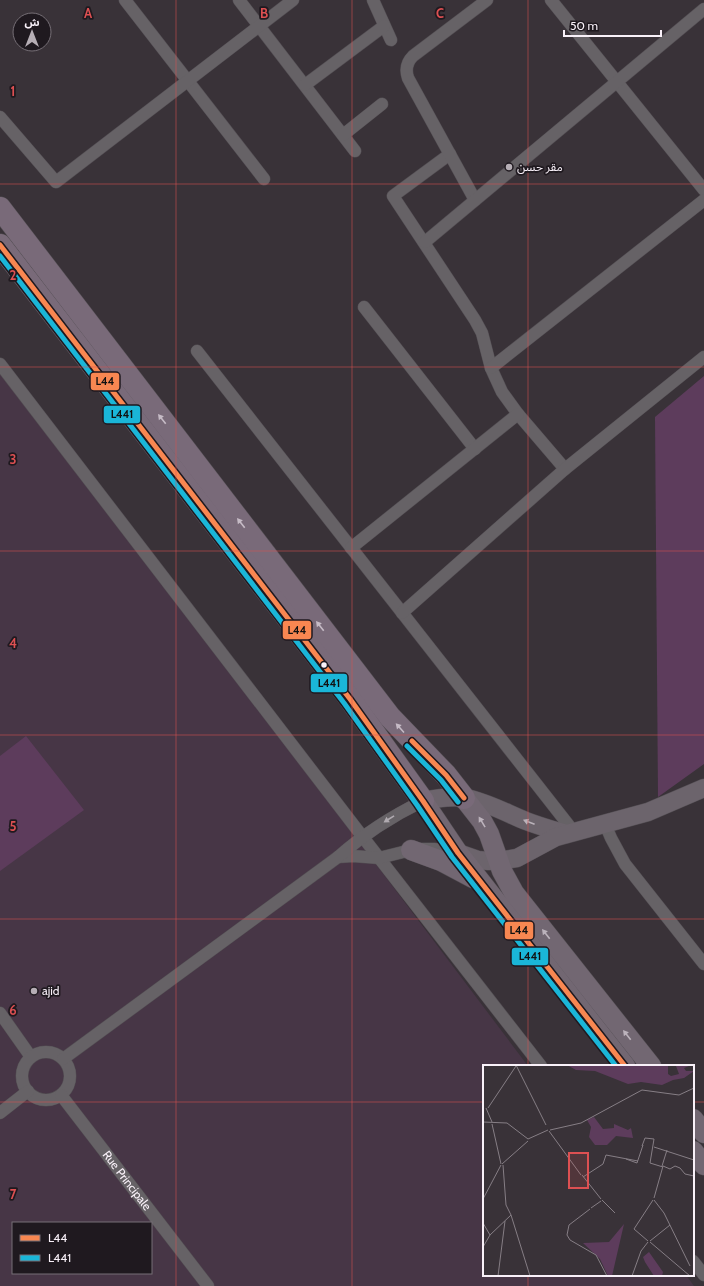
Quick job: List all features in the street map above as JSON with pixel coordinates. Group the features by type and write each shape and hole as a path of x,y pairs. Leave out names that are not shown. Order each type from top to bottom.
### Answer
{"highway":[{"path":"0,208 390,717 446,775 464,798"},
{"path":"0,245 350,699 423,801"}],"main road":[{"path":"464,798 482,821 489,834 498,861 514,893 650,1065"},
{"path":"423,801 458,853 625,1065"},
{"path":"411,850 456,868 483,885"},
{"path":"694,1120 704,1133"},
{"path":"694,1153 704,1165"}],"street":[{"path":"125,0 264,179"},
{"path":"239,0 355,151"},
{"path":"0,117 56,182 293,0"},
{"path":"373,0 391,40"},
{"path":"475,200 408,78 406,68 413,56 487,0"},
{"path":"551,0 704,190"},
{"path":"425,242 704,9"},
{"path":"305,85 384,26"},
{"path":"343,135 382,104"},
{"path":"450,154 393,196 425,242 475,320 482,333 491,368 502,392 518,414 565,469"},
{"path":"491,368 704,200"},
{"path":"364,307 475,449"},
{"path":"197,351 402,613 570,833"},
{"path":"402,613 565,469 704,357"},
{"path":"0,364 362,836 540,1065"},
{"path":"351,548 518,414"},
{"path":"338,857 353,856 379,858 411,850 434,849 458,853 478,860 498,861 517,858 546,841 648,812 704,788"},
{"path":"63,1059 338,857 362,836 392,817 423,801 464,798 484,803 531,823 570,833"},
{"path":"605,824 617,852 625,864 704,964"},
{"path":"0,1013 31,1057"},
{"path":"48,1052 63,1059 68,1066 70,1073 66,1088 61,1095 57,1097 46,1100 36,1098 28,1091 22,1080 24,1067 31,1057 42,1053 48,1052"},
{"path":"0,1112 28,1091"},
{"name":"Rue Principale","path":"61,1095 208,1286"},
{"path":"694,1262 704,1275"}],"shaded area":[{"path":"0,365 527,1065 483,1065 483,1276 687,1276 694,1286 0,1286"},
{"path":"704,376 704,764 658,797 655,417"},
{"path":"26,736 84,810 0,871 0,756"}],"transit line":[{"name":"L44","path":"0,245 350,699 423,801 458,853 624,1065"},
{"name":"L441","path":"0,256 344,703 417,805 452,857 615,1065"},
{"name":"L44","path":"412,741 446,775 464,798"},
{"name":"L441","path":"407,746 441,780 458,802"}],"place":[{"name":"مقر حسن","path":"509,167"},
{"name":"ajid","path":"34,991"}]}
